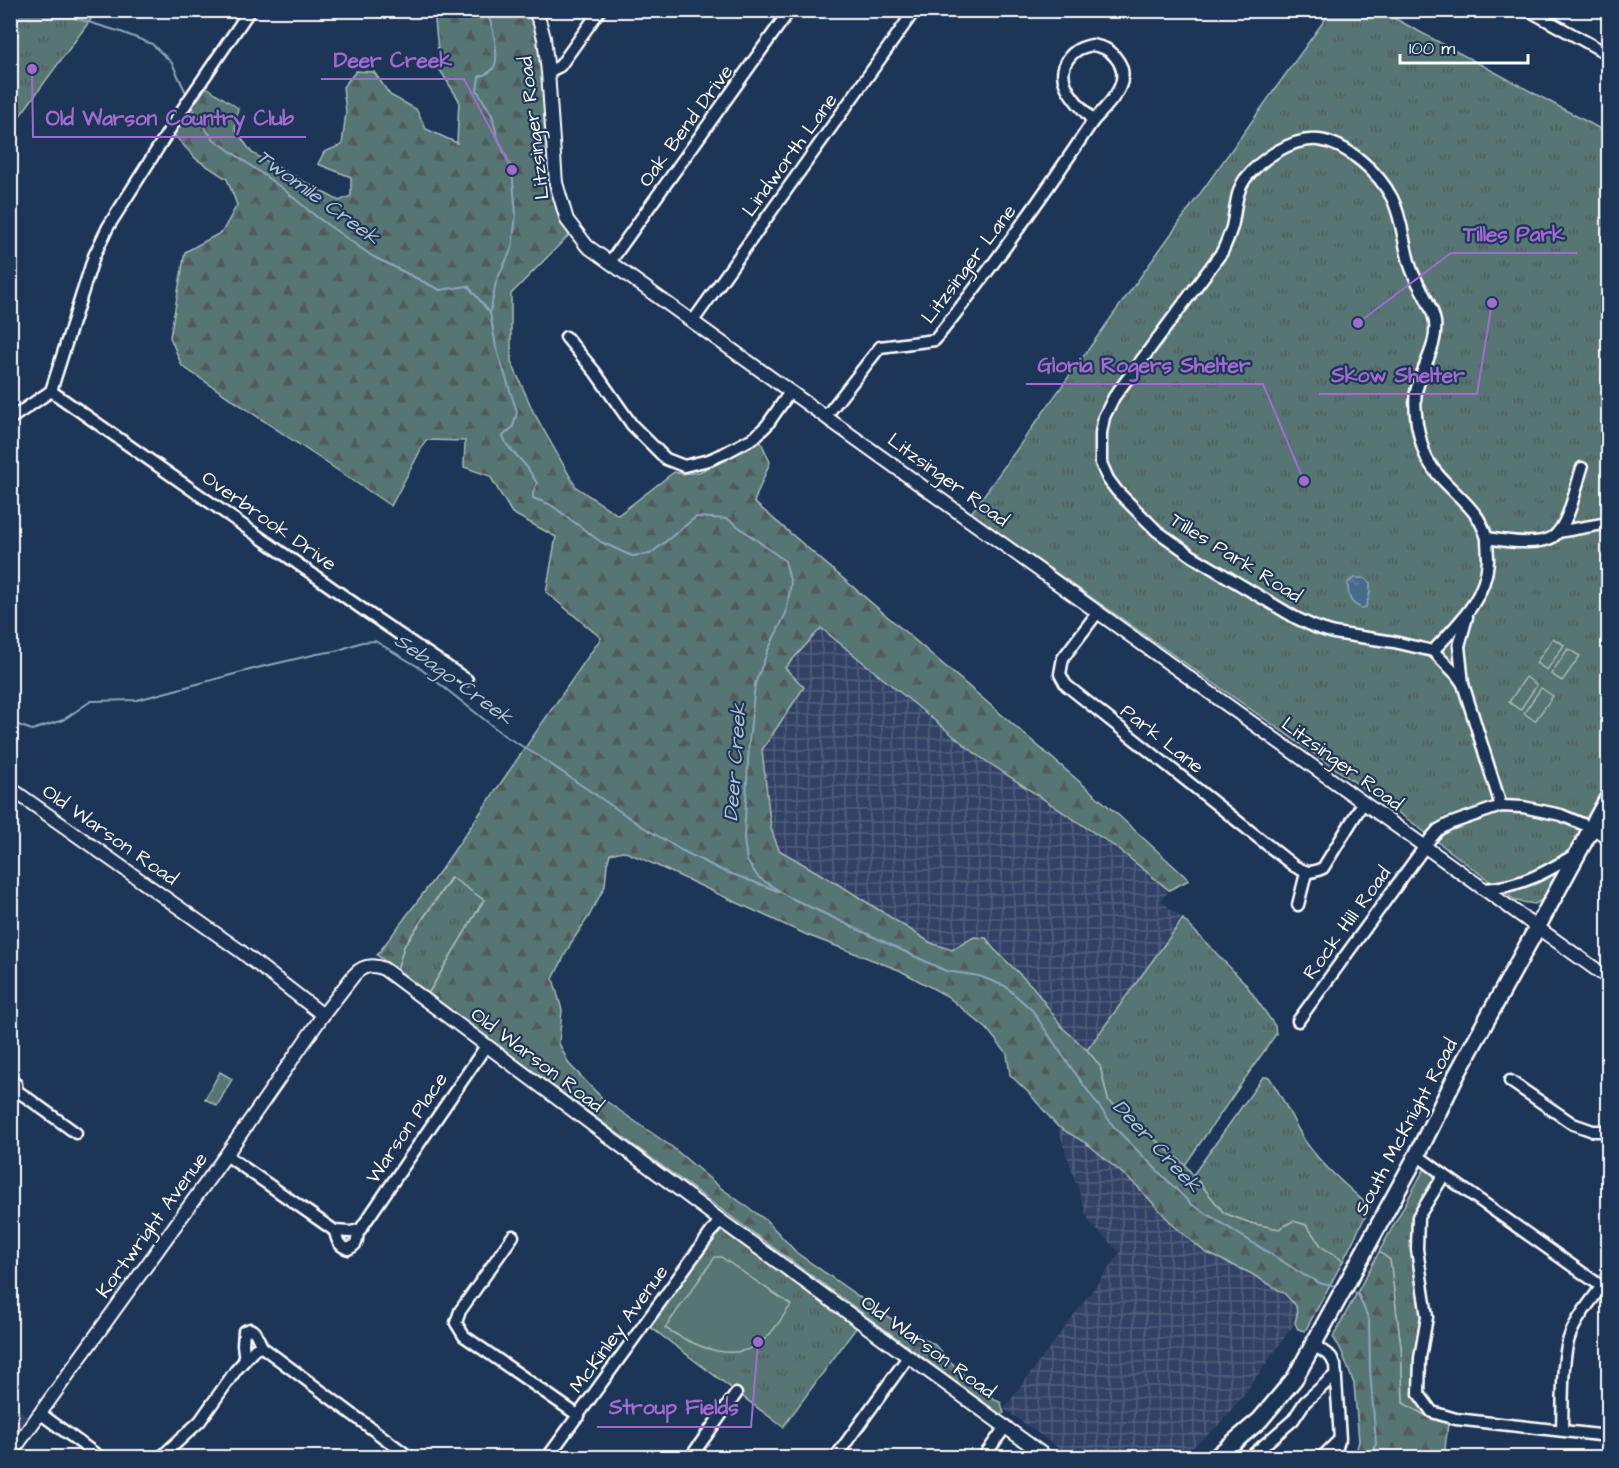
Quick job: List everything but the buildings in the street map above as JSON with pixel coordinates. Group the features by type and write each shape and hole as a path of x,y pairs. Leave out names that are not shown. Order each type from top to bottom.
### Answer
{"main road":[{"name":"South McKnight Road","path":"1215,1458 1260,1420 1295,1378 1417,1155 1457,1074 1608,798"}],"street":[{"path":"10,419 51,391 94,256 108,227 193,93 250,10"},
{"name":"Litzsinger Road","path":"534,10 544,38 556,183 567,220 587,246 1608,978"},
{"path":"548,72 561,66 600,10"},
{"name":"Oak Bend Drive","path":"610,262 790,10"},
{"name":"Lindworth Lane","path":"693,321 915,10"},
{"path":"1528,10 1608,54"},
{"name":"Litzsinger Lane","path":"826,416 880,347 935,340 1035,207 1093,121 1113,99 1122,81 1122,70 1112,52 1092,45 1082,47 1068,58 1063,67 1063,78 1071,95 1093,121"},
{"name":"Tilles Park Road","path":"1319,140 1352,153 1370,169 1392,198 1411,269 1434,318 1435,335 1416,393 1417,423 1426,457 1440,477 1476,515 1487,538 1488,563 1482,587 1468,613 1433,651 1394,642 1334,633 1316,627 1296,618 1192,556 1157,531 1117,491 1108,479 1101,463 1101,433 1104,417 1114,397 1222,252 1243,182 1264,161 1288,145 1319,140"},
{"path":"566,337 595,372 632,425 666,459 684,466 716,457 755,437 767,425 790,392"},
{"name":"Overbrook Drive","path":"51,391 467,680"},
{"path":"1487,538 1527,542 1553,537 1567,516 1582,468"},
{"path":"1558,532 1608,523"},
{"name":"Park Lane","path":"1098,612 1063,658 1055,674 1069,688 1285,859 1306,873"},
{"path":"1468,613 1459,646 1463,684 1502,806"},
{"path":"1433,651 1463,684"},
{"name":"Old Warson Road","path":"10,788 239,950 323,1015 360,969 369,966 384,969 720,1220 1048,1458"},
{"path":"1298,905 1306,873 1323,868 1363,803"},
{"path":"1425,846 1438,830 1502,806 1539,809 1561,815 1592,828 1608,839"},
{"name":"Rock Hill Road","path":"1298,1021 1425,846"},
{"path":"1485,889 1529,880 1579,852"},
{"name":"Kortwright Avenue","path":"10,1455 226,1155 323,1015"},
{"name":"Warson Place","path":"226,1155 335,1232 341,1247 348,1249 354,1246 358,1230 486,1046"},
{"path":"10,1081 15,1084 14,1093 26,1097 76,1133"},
{"path":"1510,1081 1573,1124 1593,1131 1608,1131"},
{"path":"1417,1155 1605,1289 1577,1321 1570,1334 1566,1349 1562,1430"},
{"path":"1444,1175 1418,1217 1417,1249 1427,1317 1420,1358 1419,1394 1432,1412 1456,1419 1608,1436"},
{"name":"McKinley Avenue","path":"550,1457 720,1220"},
{"path":"335,1232 358,1230"},
{"path":"513,1236 460,1311 456,1323 464,1336 579,1416"},
{"path":"245,1360 244,1331 250,1329 255,1332 264,1349 411,1458"},
{"path":"1313,1344 1331,1357 1335,1365 1340,1438 1334,1458"},
{"path":"160,1458 200,1421 236,1370 255,1349 264,1349"},
{"path":"835,1458 908,1357"},
{"path":"1249,1458 1293,1420 1305,1402 1336,1374"},
{"path":"690,1458 736,1394"},
{"path":"40,1414 101,1458"},
{"path":"983,1458 1006,1426"},
{"path":"1321,1458 1339,1440"}],"shaded area":[{"path":"821,628 977,755 1117,848 1169,890 1161,901 1183,919 1087,1050 1063,1028 1033,987 993,948 986,938 974,937 952,950 931,943 779,850 771,829 762,750 804,687 785,668"},
{"path":"1057,1126 1089,1145 1137,1186 1175,1227 1205,1252 1250,1273 1284,1293 1296,1306 1295,1323 1220,1424 1193,1447 1169,1457 1071,1457 1004,1409 1120,1253 1089,1222"},
{"path":"11,1404 30,1418 11,1446"}],"green space":[{"path":"10,11 97,11 11,128"},
{"path":"434,11 526,11 533,21 544,79 553,197 559,217 570,234 511,294 511,361 533,411 576,487 618,515 674,472 683,474 699,472 761,442 770,462 754,502 1116,813 1189,880 1169,890 1117,848 977,755 821,628 785,668 804,687 762,750 771,829 779,850 931,943 952,950 974,937 986,938 993,948 1033,987 1063,1028 1087,1050 1100,1066 1108,1100 1185,1165 1224,1213 1250,1223 1279,1229 1293,1221 1306,1225 1322,1247 1343,1261 1305,1331 1298,1329 1295,1323 1296,1306 1284,1293 1250,1273 1205,1252 1175,1227 1137,1186 1089,1145 1057,1126 1010,1075 1007,1054 987,1029 947,996 899,970 807,935 647,861 623,851 610,854 605,886 571,943 553,979 562,1010 559,1043 569,1064 603,1099 672,1147 721,1188 767,1221 797,1253 885,1315 935,1345 972,1384 1001,1403 1004,1413 1000,1414 428,994 484,900 451,877 404,946 397,970 377,955 440,871 601,638 546,592 556,537 512,513 490,476 464,467 465,441 426,440 391,506 182,366 170,337 185,252 222,232 237,205 227,179 196,159 174,135 205,86 238,108 235,129 252,153 339,201 351,196 351,177 318,164 324,152 342,145 346,112 343,87 356,71 374,72 390,95 416,109 426,129 457,143 459,100 440,70"},
{"path":"1331,11 1381,11 1608,133 1608,794 1551,895 1535,904 1516,901 1410,821 971,513"},
{"path":"1553,638 1564,645 1547,670 1536,663"},
{"path":"1568,649 1580,656 1562,681 1551,674"},
{"path":"1526,677 1537,685 1520,710 1509,702"},
{"path":"1541,688 1553,696 1535,721 1524,713"},
{"path":"452,877 484,900 428,994 397,970 404,946"},
{"path":"1183,919 1245,983 1275,1026 1276,1034 1185,1165 1108,1100 1100,1066 1087,1050"},
{"path":"220,1072 232,1079 217,1106 205,1099"},
{"path":"1263,1077 1269,1077 1300,1133 1319,1159 1370,1207 1343,1261 1322,1247 1306,1225 1293,1221 1279,1229 1250,1223 1224,1213 1193,1175"},
{"path":"1426,1166 1431,1170 1434,1181 1421,1204 1424,1312 1417,1390 1448,1424 1428,1417 1403,1403 1401,1347 1390,1260 1379,1252"},
{"path":"727,1229 859,1324 783,1427 649,1326 720,1232"},
{"path":"1379,1252 1390,1260 1401,1347 1403,1403 1428,1417 1448,1424 1444,1457 1355,1457 1359,1441 1354,1384 1341,1350 1333,1337"},
{"path":"715,1257 721,1257 791,1305 769,1335 757,1345 731,1352 717,1351 690,1342 665,1328"}],"water":[{"path":"1355,578 1364,578 1370,583 1366,607 1362,608 1354,604 1350,598 1348,582"}],"waterway":[{"name":"Twomile Creek","path":"69,10 75,18 152,44 172,63 187,95"},
{"name":"Deer Creek","path":"486,10 493,32 496,58 492,70 479,77 477,90 492,115 497,136 512,170 516,215 512,248 496,282 490,313 496,347 517,412 513,427 503,436 507,445 527,467 537,483 533,498 551,505 601,542 632,556 650,554 696,517 728,519 785,561 791,584 786,613 755,684 749,742 744,839 747,861 758,877 787,896 946,971 979,976 1005,986 1032,1010 1114,1127 1191,1204 1304,1275 1322,1284 1338,1286"},
{"name":"Twomile Creek","path":"191,103 196,115 212,138 372,256 440,290 468,286 490,313"},
{"name":"Sebago Creek","path":"10,722 32,730 63,720 91,701 137,700 261,667 336,651 362,642 375,641 417,666 505,736 643,827 721,870 778,891"},
{"name":"Deer Creek","path":"1349,1290 1358,1294 1369,1320 1370,1370 1376,1443 1373,1458"}],"place":[{"name":"Old Warson Country Club","path":"32,69"},
{"name":"Deer Creek","path":"512,170"},
{"name":"Skow Shelter","path":"1492,303"},
{"name":"Tilles Park","path":"1358,323"},
{"name":"Gloria Rogers Shelter","path":"1304,481"},
{"name":"Stroup Fields","path":"758,1342"}]}
